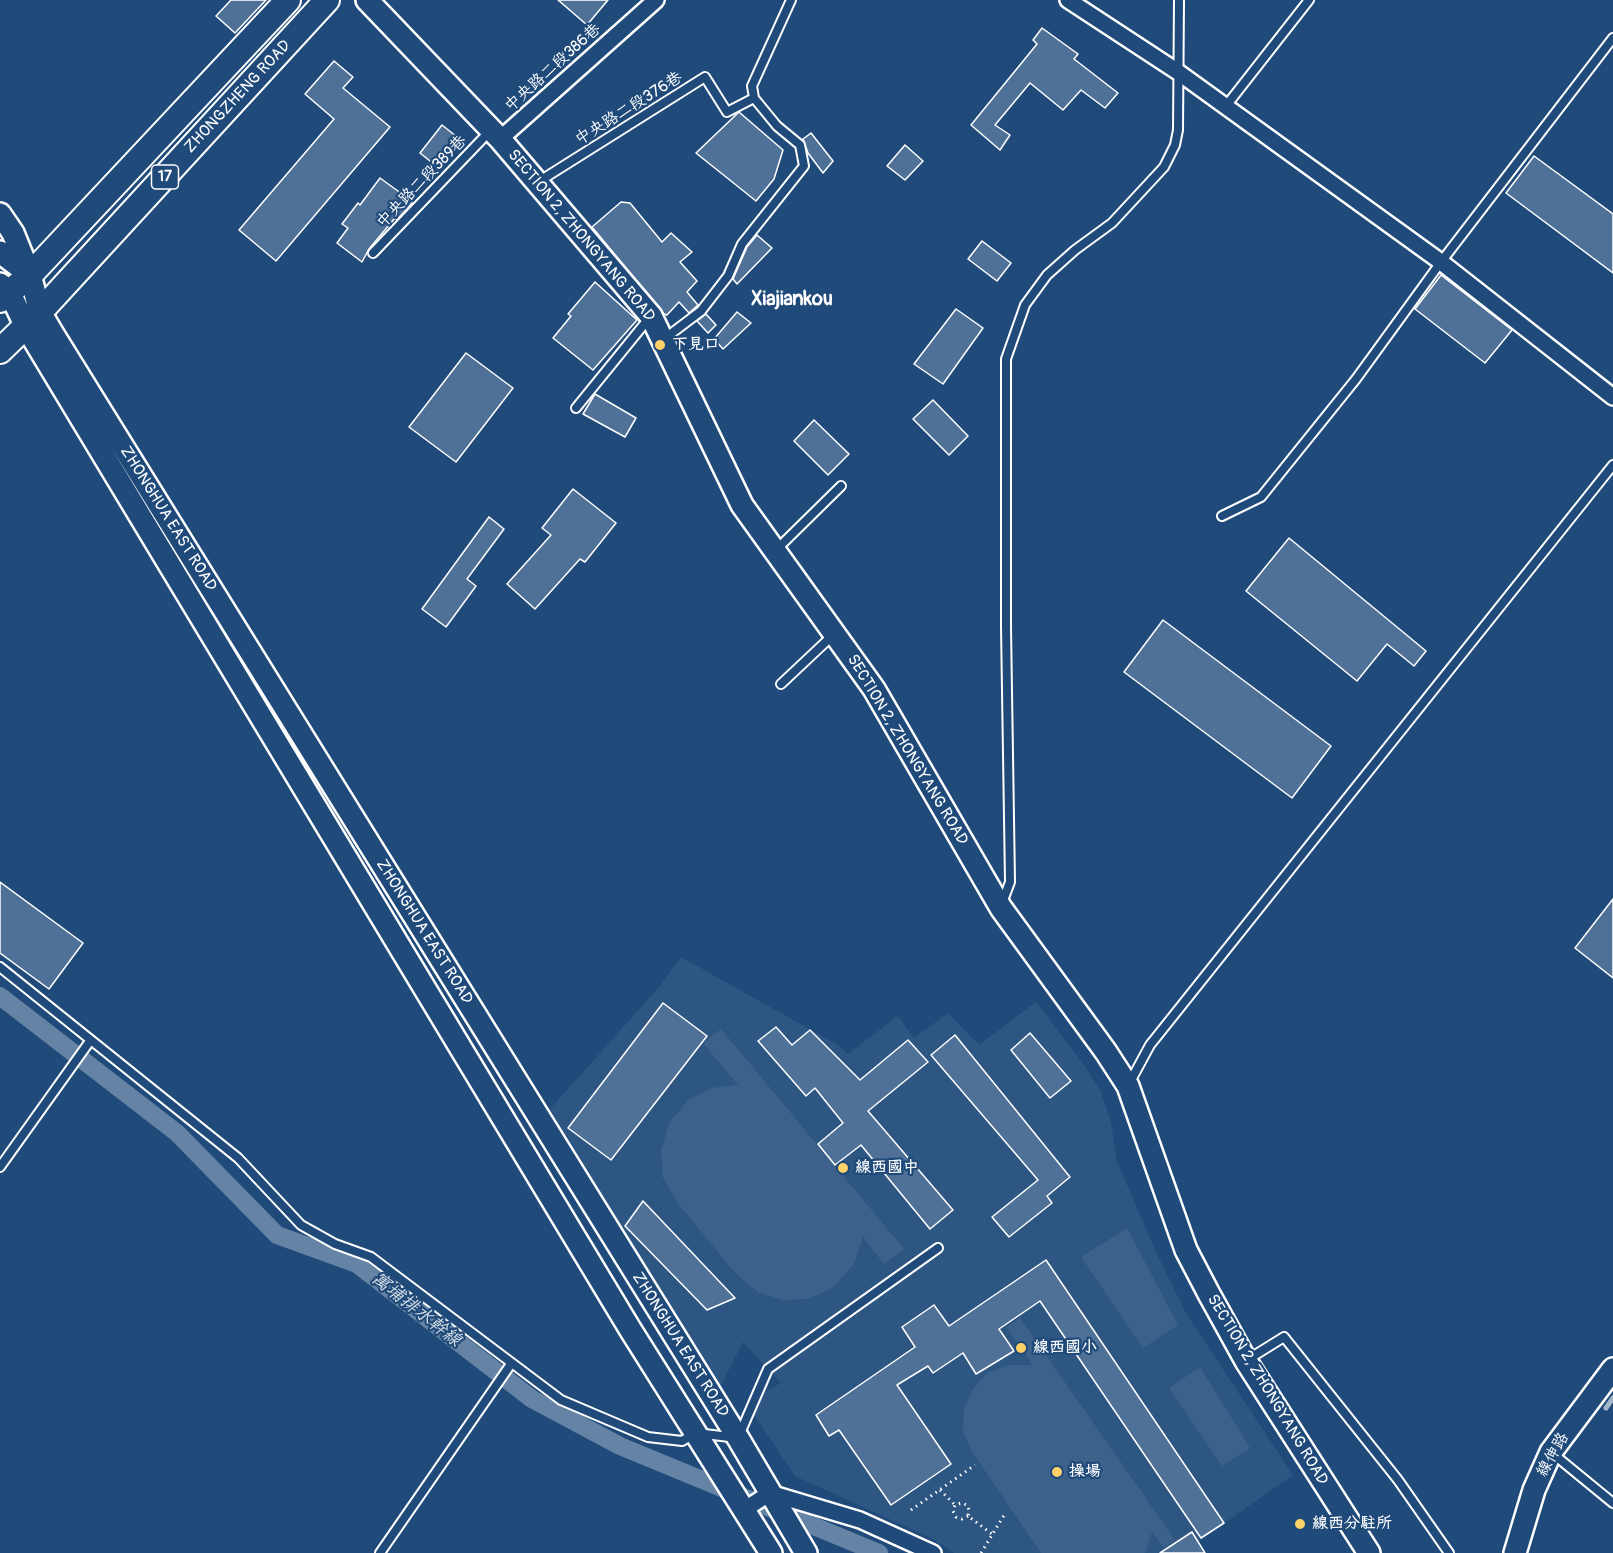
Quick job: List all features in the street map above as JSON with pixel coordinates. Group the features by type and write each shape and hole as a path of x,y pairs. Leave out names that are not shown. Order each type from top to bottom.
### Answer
{"main road":[{"name":"ZHONGZHENG ROAD","path":"2,291 30,275 288,0"},
{"name":"ZHONGZHENG ROAD","path":"0,351 327,0"},
{"name":"SECTION 2, ZHONGYANG ROAD","path":"367,0 495,135 651,316 742,505 874,689 1000,908 1106,1052 1128,1086 1186,1250 1246,1361 1369,1553"},
{"path":"0,214 13,233 30,275 32,319"},
{"path":"0,252 30,275"},
{"path":"2,291 32,319"},
{"name":"ZHONGHUA EAST ROAD","path":"32,319 630,1329 771,1553"},
{"name":"ZHONGHUA EAST ROAD","path":"32,319 738,1438 806,1553"},
{"name":"線伸路","path":"1515,1553 1534,1490 1551,1452 1613,1369"}],"street":[{"name":"中央路二段386巷","path":"495,135 656,0"},
{"path":"1068,0 1178,72 1441,262 1613,398"},
{"path":"744,1510 770,1493 860,1520 933,1553"}],"lane":[{"path":"664,339 701,311 728,276 742,244 804,166 800,145 777,126 754,98 752,86 791,0"},
{"path":"1000,908 1010,882 1006,627 1006,359 1025,305 1047,275 1075,250 1112,223 1164,167 1178,130 1179,0"},
{"path":"1226,106 1309,0"},
{"path":"1222,516 1261,497 1356,379 1441,262 1613,38"},
{"name":"中央路二段376巷","path":"536,183 705,77 727,112 754,98"},
{"name":"中央路二段389巷","path":"373,253 495,135"},
{"path":"576,408 651,316"},
{"path":"1128,1086 1150,1045 1613,465"},
{"path":"776,550 841,486"},
{"path":"781,684 835,633"},
{"path":"0,967 238,1158 301,1225 335,1244 371,1257 561,1400 648,1437 682,1442 696,1433 738,1438 768,1370 938,1248"},
{"path":"0,1167 90,1041"},
{"path":"1246,1361 1284,1337 1398,1480 1449,1553"},
{"path":"380,1553 511,1364"},
{"path":"1551,1452 1613,1503"}],"path":[{"path":"911,1510 975,1465"},
{"path":"940,1490 956,1505"},
{"path":"961,1503 967,1505 968,1516 962,1519 956,1517 953,1511 956,1505 961,1503"},
{"path":"981,1553 1006,1512"},
{"path":"968,1516 992,1534"}],"shaded area":[{"path":"681,957 836,1044 848,1054 898,1016 914,1038 948,1013 979,1045 1036,1002 1100,1090 1111,1122 1117,1162 1155,1250 1187,1315 1293,1475 1182,1553 954,1553 931,1538 795,1476 754,1415 749,1400 781,1383 743,1342 719,1389 550,1109 660,986"},
{"path":"721,1029 904,1249 884,1264 863,1237 854,1264 833,1288 808,1299 782,1300 758,1292 735,1273 677,1202 663,1178 661,1151 669,1123 688,1100 711,1088 738,1085 703,1043"},
{"path":"1127,1228 1178,1325 1143,1348 1081,1257"},
{"path":"1020,1318 1175,1540 1164,1548 1152,1532 1145,1553 1041,1553 971,1450 963,1431 964,1409 972,1390 987,1373 1009,1365 1033,1365 1006,1327"},
{"path":"1200,1367 1250,1448 1222,1466 1169,1388"}],"building":[{"path":"231,0 266,0 235,33 216,16"},
{"path":"558,0 608,0 587,25"},
{"path":"1042,28 1078,54 1074,59 1118,93 1105,108 1081,90 1063,110 1030,83 995,125 1010,135 1000,150 971,125 1037,44 1033,40"},
{"path":"334,61 353,77 343,88 390,127 276,261 239,230 334,119 305,94"},
{"path":"739,112 783,150 774,179 756,201 696,153"},
{"path":"442,125 462,141 440,169 420,153"},
{"path":"811,133 833,161 823,173 808,153 803,139"},
{"path":"905,145 923,161 905,180 887,166"},
{"path":"1534,156 1613,214 1613,273 1506,193"},
{"path":"380,178 413,202 397,220 395,218 369,249 362,262 337,243 348,228 342,224"},
{"path":"621,202 630,203 662,242 671,233 692,252 680,262 697,281 687,292 698,305 689,313 679,302 667,315 664,314 592,227"},
{"path":"757,235 772,248 737,284 733,279 747,247"},
{"path":"982,241 1011,263 997,281 968,259"},
{"path":"1441,275 1512,330 1485,363 1415,309"},
{"path":"595,282 637,320 593,370 553,338 571,316 568,314"},
{"path":"956,309 983,328 943,384 914,364"},
{"path":"737,312 751,323 723,349 714,339"},
{"path":"706,314 716,325 708,333 697,321"},
{"path":"466,353 513,388 456,462 409,427"},
{"path":"595,394 636,418 625,437 583,414"},
{"path":"933,400 968,436 949,455 913,419"},
{"path":"814,420 849,454 828,475 794,441"},
{"path":"573,489 616,523 585,562 580,559 535,609 507,584 551,535 542,528"},
{"path":"489,517 504,529 467,579 476,586 446,627 422,609"},
{"path":"1289,538 1426,651 1414,666 1387,644 1357,681 1246,591"},
{"path":"1163,620 1331,746 1292,798 1124,672"},
{"path":"0,882 83,943 49,989 0,953"},
{"path":"1613,899 1613,978 1575,948"},
{"path":"663,1003 707,1036 611,1160 568,1128"},
{"path":"776,1027 792,1045 810,1030 860,1080 908,1040 928,1062 868,1111 953,1210 930,1229 861,1145 835,1165 818,1144 843,1123 815,1088 806,1096 758,1041"},
{"path":"1030,1033 1071,1081 1050,1098 1011,1050"},
{"path":"955,1035 1070,1177 1047,1196 1052,1203 1009,1237 992,1217 1038,1180 931,1055"},
{"path":"643,1201 735,1298 707,1310 625,1226"},
{"path":"1046,1260 1224,1523 1201,1538 1040,1301 999,1329 1014,1351 976,1374 963,1353 933,1373 928,1366 897,1385 951,1464 891,1505 839,1430 829,1436 816,1415 915,1347 902,1327 934,1305 949,1326"},
{"path":"1192,1532 1205,1553 1160,1553"}],"waterway":[{"name":"寓埔排水幹線","path":"0,996 177,1133 277,1235 357,1264 532,1399 620,1446 879,1553"},
{"path":"1606,1408 1613,1398"}],"place":[{"name":"下見口","path":"660,345"},
{"name":"線西國中","path":"843,1168"},
{"name":"線西國小","path":"1021,1348"},
{"name":"操場","path":"1057,1472"},
{"name":"線西分駐所","path":"1300,1524"}],"district":[{"name":"Xiajiankou","path":"792,300"}]}
